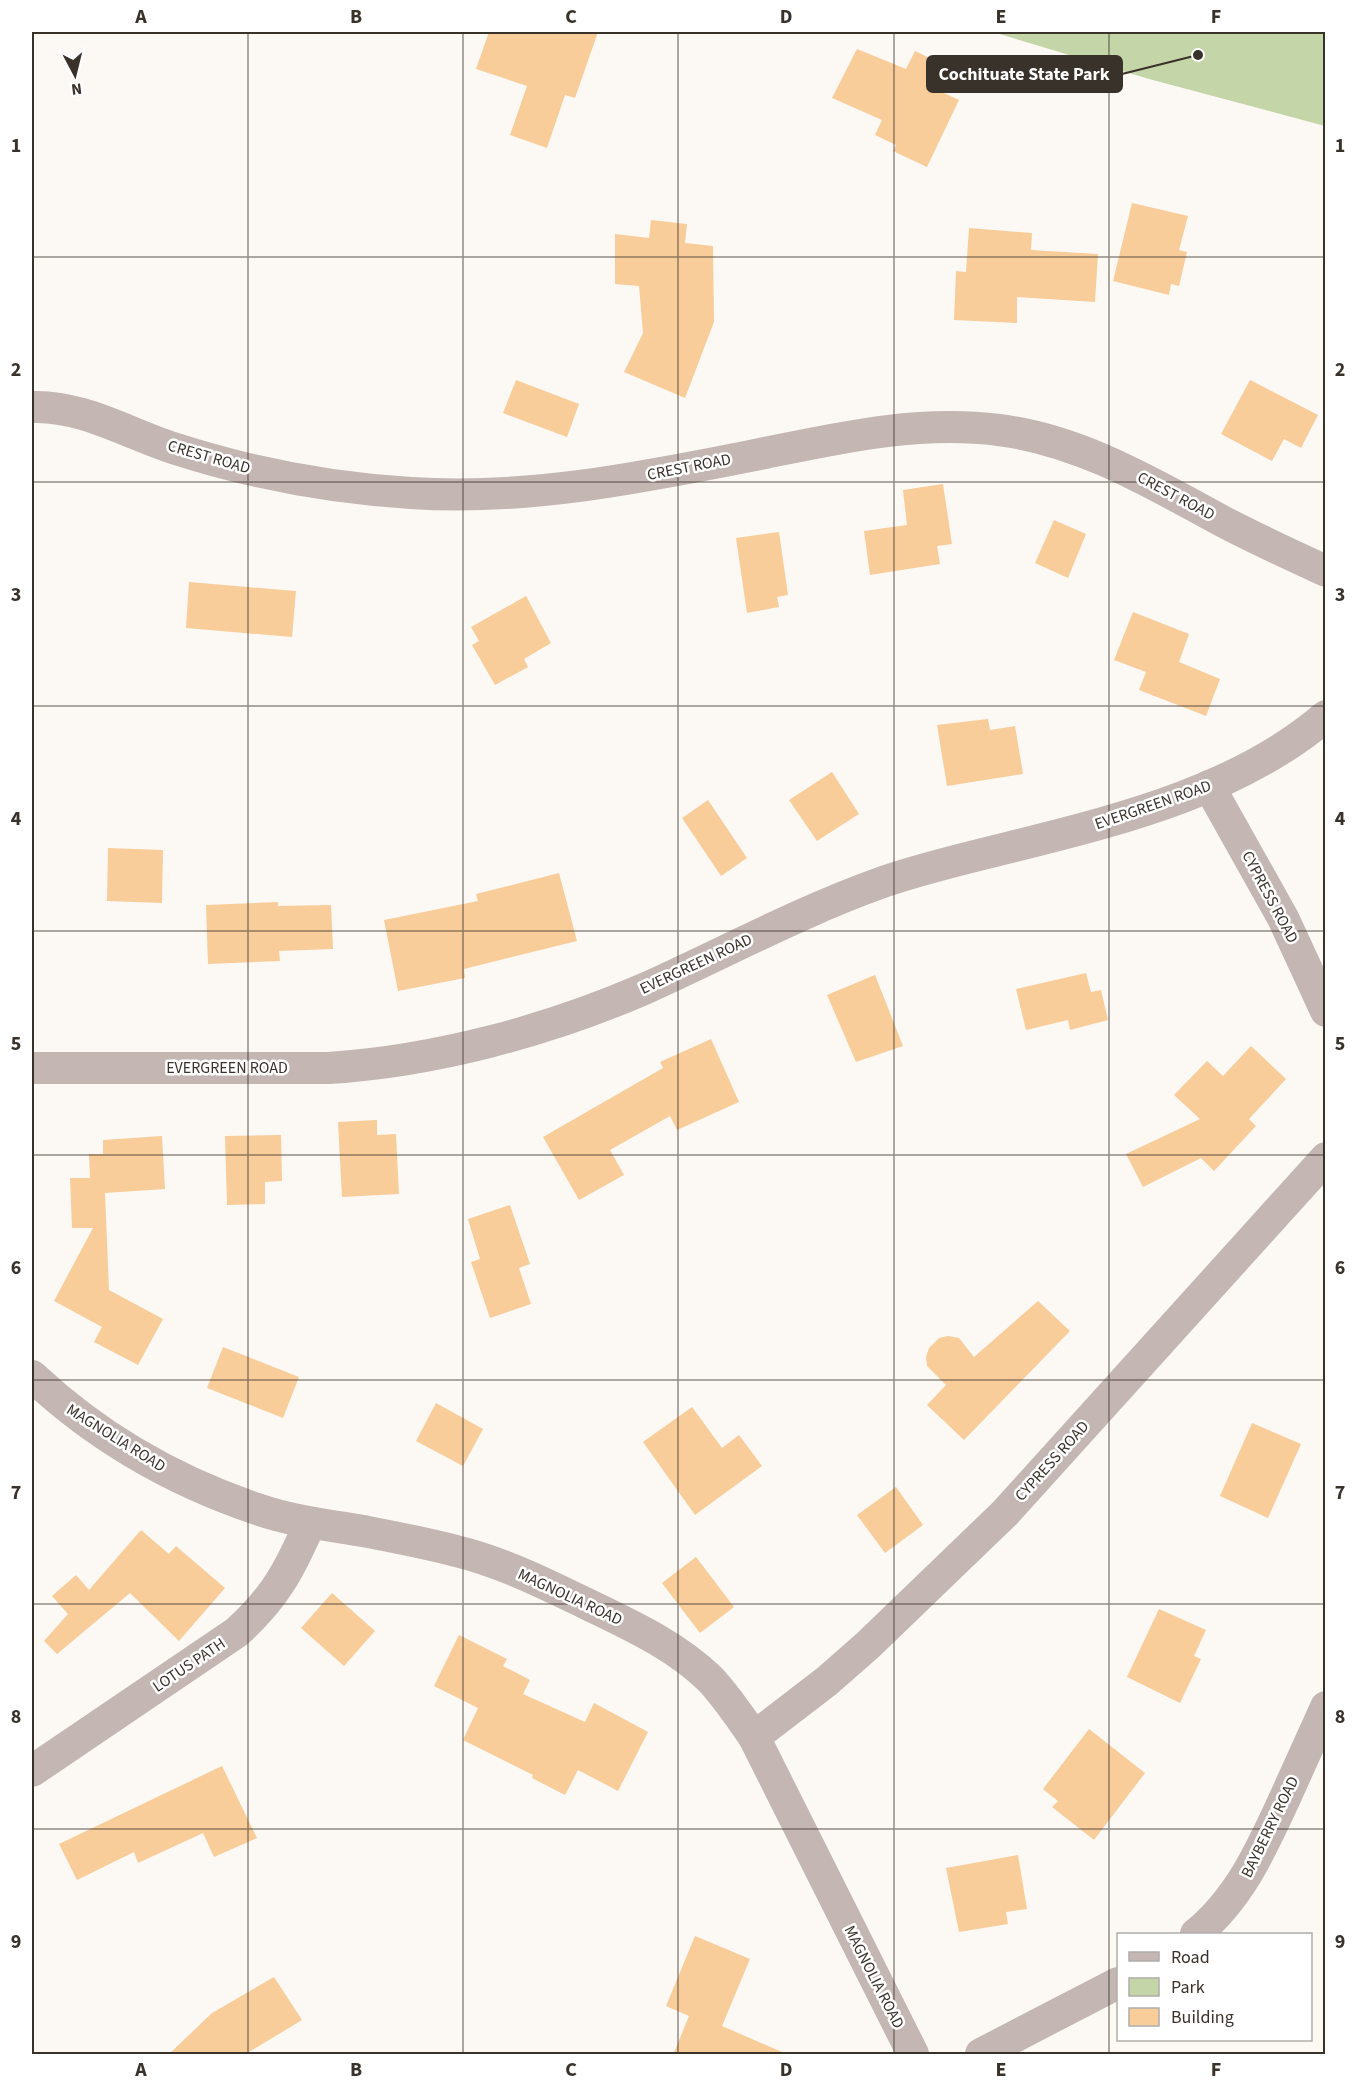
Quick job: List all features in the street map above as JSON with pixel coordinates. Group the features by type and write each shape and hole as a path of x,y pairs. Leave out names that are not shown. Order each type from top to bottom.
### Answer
{"street":[{"name":"CREST ROAD","path":"32,407 79,412 173,448 300,481 363,490 464,495 547,490 615,481 810,442 908,428 955,426 1001,430 1044,440 1097,457 1146,479 1257,539 1326,571"},
{"name":"EVERGREEN ROAD","path":"32,1068 329,1068 377,1065 431,1055 517,1033 604,1005 835,900 884,881 938,865 1087,828 1146,810 1209,786 1248,768 1275,752 1326,716"},
{"name":"CYPRESS ROAD","path":"1209,786 1283,918 1326,1011"},
{"name":"CYPRESS ROAD","path":"754,1737 827,1681 868,1645 1005,1513 1326,1158"},
{"name":"MAGNOLIA ROAD","path":"32,1376 80,1418 159,1466 210,1492 259,1510 310,1523 458,1551 538,1581 656,1638 680,1655 710,1679 732,1705 754,1737 914,2055"},
{"name":"LOTUS PATH","path":"32,1772 237,1632 258,1613 277,1590 310,1523"},
{"name":"BAYBERRY ROAD","path":"1198,1933 1222,1909 1249,1873 1326,1707"},
{"path":"981,2055 1117,1984"}],"green space":[{"path":"993,32 1325,32 1325,126 1149,79"}],"building":[{"path":"489,32 598,32 575,98 565,95 547,148 510,135 527,86 476,69"},
{"path":"857,49 906,69 915,51 954,70 944,93 959,100 927,167 893,151 896,145 875,135 882,120 832,98"},
{"path":"1132,203 1188,216 1179,250 1187,252 1179,286 1171,284 1169,295 1113,281"},
{"path":"651,220 687,224 685,243 713,246 714,322 685,398 624,372 643,333 639,286 615,284 615,234 649,238"},
{"path":"969,228 1032,233 1031,250 1098,254 1095,302 1017,297 1017,323 954,320 956,271 966,272"},
{"path":"516,380 579,404 567,437 503,413"},
{"path":"1250,380 1318,415 1301,448 1284,439 1272,461 1221,434"},
{"path":"943,484 952,544 937,546 940,564 870,575 864,531 907,525 903,490"},
{"path":"1054,520 1086,534 1068,578 1035,563"},
{"path":"779,532 788,595 777,597 779,607 747,613 736,538"},
{"path":"189,582 296,591 292,637 186,628"},
{"path":"526,596 551,643 524,659 528,667 495,685 472,645 479,641 471,627"},
{"path":"1133,612 1189,634 1179,662 1220,679 1206,716 1139,690 1146,672 1114,660"},
{"path":"988,719 990,730 1015,726 1023,774 947,786 937,725"},
{"path":"832,772 859,814 817,841 789,800"},
{"path":"708,800 747,858 721,876 682,818"},
{"path":"108,848 163,850 162,903 107,901"},
{"path":"559,873 577,941 464,969 465,978 398,991 384,920 478,901 476,894"},
{"path":"278,902 278,906 331,905 333,949 279,951 280,961 208,964 206,905"},
{"path":"1086,973 1091,992 1101,990 1108,1020 1070,1030 1068,1020 1026,1030 1016,989"},
{"path":"875,975 903,1046 856,1062 827,995"},
{"path":"711,1039 739,1102 677,1130 670,1116 610,1150 624,1175 579,1200 543,1137 663,1068 660,1062"},
{"path":"1251,1046 1286,1079 1249,1119 1256,1126 1214,1171 1201,1158 1143,1187 1126,1154 1200,1119 1174,1095 1207,1061 1223,1076"},
{"path":"377,1120 377,1135 396,1134 399,1194 342,1197 338,1122"},
{"path":"281,1135 282,1181 265,1182 265,1204 227,1205 225,1136"},
{"path":"162,1136 165,1189 105,1193 109,1290 163,1319 138,1365 94,1342 102,1327 54,1301 93,1228 72,1228 70,1178 90,1178 89,1154 103,1154 103,1140"},
{"path":"510,1205 530,1264 519,1268 531,1304 490,1318 471,1262 480,1259 468,1219"},
{"path":"1038,1301 1070,1331 964,1440 927,1405 946,1385 927,1366 926,1357 929,1348 939,1338 948,1336 959,1338 974,1357"},
{"path":"223,1347 299,1377 283,1418 207,1388"},
{"path":"436,1403 483,1429 463,1466 416,1441"},
{"path":"692,1407 722,1448 739,1435 762,1466 695,1515 643,1442"},
{"path":"1252,1423 1301,1444 1268,1518 1220,1496"},
{"path":"896,1487 923,1525 885,1553 857,1515"},
{"path":"141,1530 169,1554 176,1546 225,1588 179,1641 130,1593 57,1654 44,1641 68,1614 52,1596 76,1575 89,1590"},
{"path":"696,1557 734,1607 700,1633 662,1583"},
{"path":"332,1593 375,1631 344,1666 301,1628"},
{"path":"1159,1609 1206,1630 1194,1656 1201,1659 1180,1703 1127,1677"},
{"path":"459,1635 507,1659 503,1666 530,1680 523,1694 585,1722 594,1703 648,1732 618,1791 578,1770 565,1795 532,1778 533,1775 463,1740 478,1708 434,1686"},
{"path":"1089,1729 1145,1773 1094,1840 1052,1807 1058,1801 1043,1789"},
{"path":"222,1766 257,1838 214,1857 203,1833 138,1863 134,1852 77,1880 59,1844"},
{"path":"1018,1855 1027,1909 1006,1912 1008,1924 959,1932 946,1868"},
{"path":"695,1936 750,1959 722,2026 789,2055 673,2055 689,2016 666,2006"},
{"path":"274,1977 302,2020 244,2055 168,2055 212,2013"}],"place":[{"name":"Cochituate State Park","path":"1198,55"}]}
